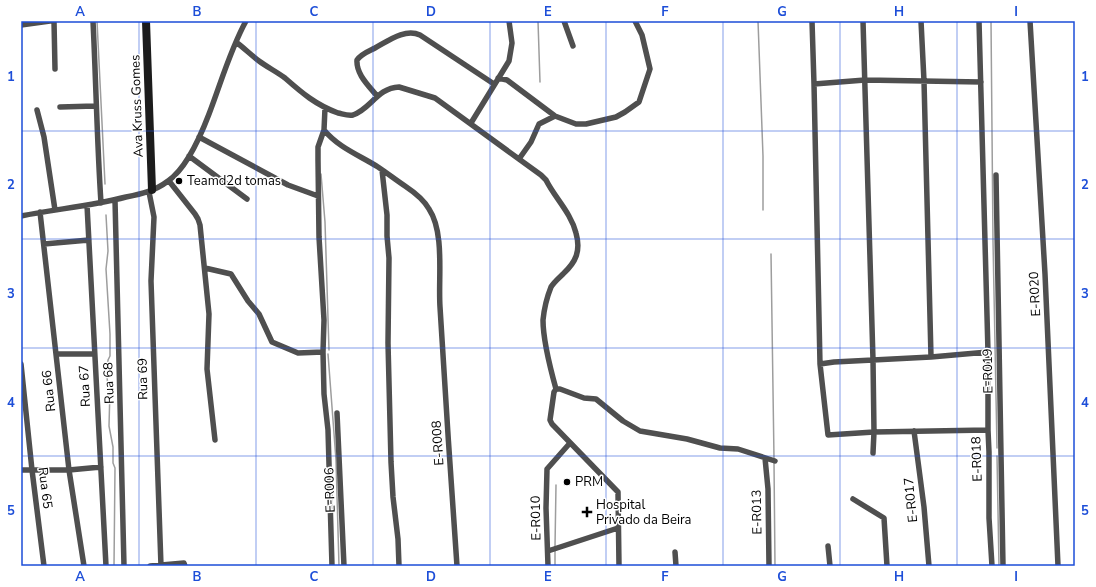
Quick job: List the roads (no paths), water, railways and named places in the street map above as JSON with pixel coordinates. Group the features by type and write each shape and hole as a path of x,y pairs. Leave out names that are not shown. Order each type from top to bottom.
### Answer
{"street":[{"path":"21,25 50,21"},
{"path":"54,21 55,69"},
{"path":"93,21 95,106 100,203"},
{"name":"Ava Kruss Gomes","path":"146,21 150,191"},
{"path":"21,216 115,200 150,191 169,181 180,170 199,137 236,42 246,21"},
{"path":"471,123 509,61 512,43 509,21"},
{"path":"564,21 573,46"},
{"path":"502,71 507,80 555,116 576,124 586,124 616,117 638,102 650,69 642,35 635,21"},
{"path":"812,21 820,364 828,435 874,432 988,430"},
{"path":"863,21 873,360 873,452"},
{"path":"922,21 930,357"},
{"name":"E-R018","path":"979,21 988,352 989,518 992,566"},
{"name":"E-R020","path":"1030,21 1044,258 1058,566"},
{"path":"377,96 361,76 356,66 357,60 362,55 396,36 412,33 420,35 494,84"},
{"path":"236,42 258,61 284,77 302,94 324,108 343,114 354,114 367,106 377,96 394,87 435,98 471,123 546,180 570,219 576,233 578,252 574,262 551,287 543,320 556,390 554,392 550,420 552,424 618,492 619,566"},
{"path":"498,78 507,80"},
{"path":"814,84 865,80 981,82"},
{"path":"60,107 95,106"},
{"path":"324,108 324,130 318,147 318,196 324,320 324,394 328,430 332,566"},
{"path":"36,110 44,137 55,210"},
{"path":"519,159 531,142 539,124 555,116"},
{"name":"E-R008","path":"324,130 338,144 382,170 421,199 430,209 434,218 440,250 439,271 441,318 457,566"},
{"path":"199,137 288,185 318,196"},
{"path":"189,156 247,199"},
{"path":"382,170 387,215 389,258 388,343 391,462 399,566"},
{"name":"E-R019","path":"996,175 1003,566"},
{"path":"169,181 198,219 205,268 209,314 207,369 214,440"},
{"name":"Rua 69","path":"150,191 154,217 151,281 161,565"},
{"name":"Rua 68","path":"115,200 124,566"},
{"name":"Rua 67","path":"87,205 106,566"},
{"name":"Rua 66","path":"40,212 69,470 84,566"},
{"path":"44,244 89,240"},
{"path":"205,268 231,274 248,301 259,314 272,342 298,353 323,352"},
{"path":"820,364 988,352"},
{"path":"56,354 94,354"},
{"name":"Rua 65","path":"21,364 44,566"},
{"path":"556,390 584,398 596,399 623,421 640,431 687,438 720,448 738,449 775,461"},
{"name":"E-R006","path":"337,413 344,566"},
{"name":"E-R017","path":"914,431 924,507 929,566"},
{"name":"E-R010","path":"548,566 546,508 547,469 570,443"},
{"path":"989,452 1001,451"},
{"name":"E-R013","path":"765,458 768,489 769,566"},
{"path":"21,470 69,470 101,467"},
{"path":"853,499 884,518 887,566"},
{"path":"548,551 618,528"},
{"path":"828,546 830,566"},
{"path":"675,552 676,566"},
{"path":"150,566 184,564"}],"waterway":[{"path":"97,21 105,184"},
{"path":"538,21 540,82"},
{"path":"758,21 763,156 763,210"},
{"path":"991,21 997,448"},
{"path":"321,174 325,222 329,350"},
{"path":"106,215 108,251 106,269 110,334 110,356 108,360 109,376 107,377 108,386 110,389 109,426 113,447 113,463 115,468 114,566"},
{"path":"771,254 774,458"},
{"path":"328,354 336,460 339,566"},
{"path":"997,456 999,566"},
{"path":"774,462 775,566"},
{"path":"555,547 556,485"},
{"path":"555,551 555,566"}],"place":[{"name":"Teamd2d tomas","path":"179,181"},
{"name":"PRM","path":"567,482"},
{"name":"Hospital Privado da Beira","path":"587,512"}]}
